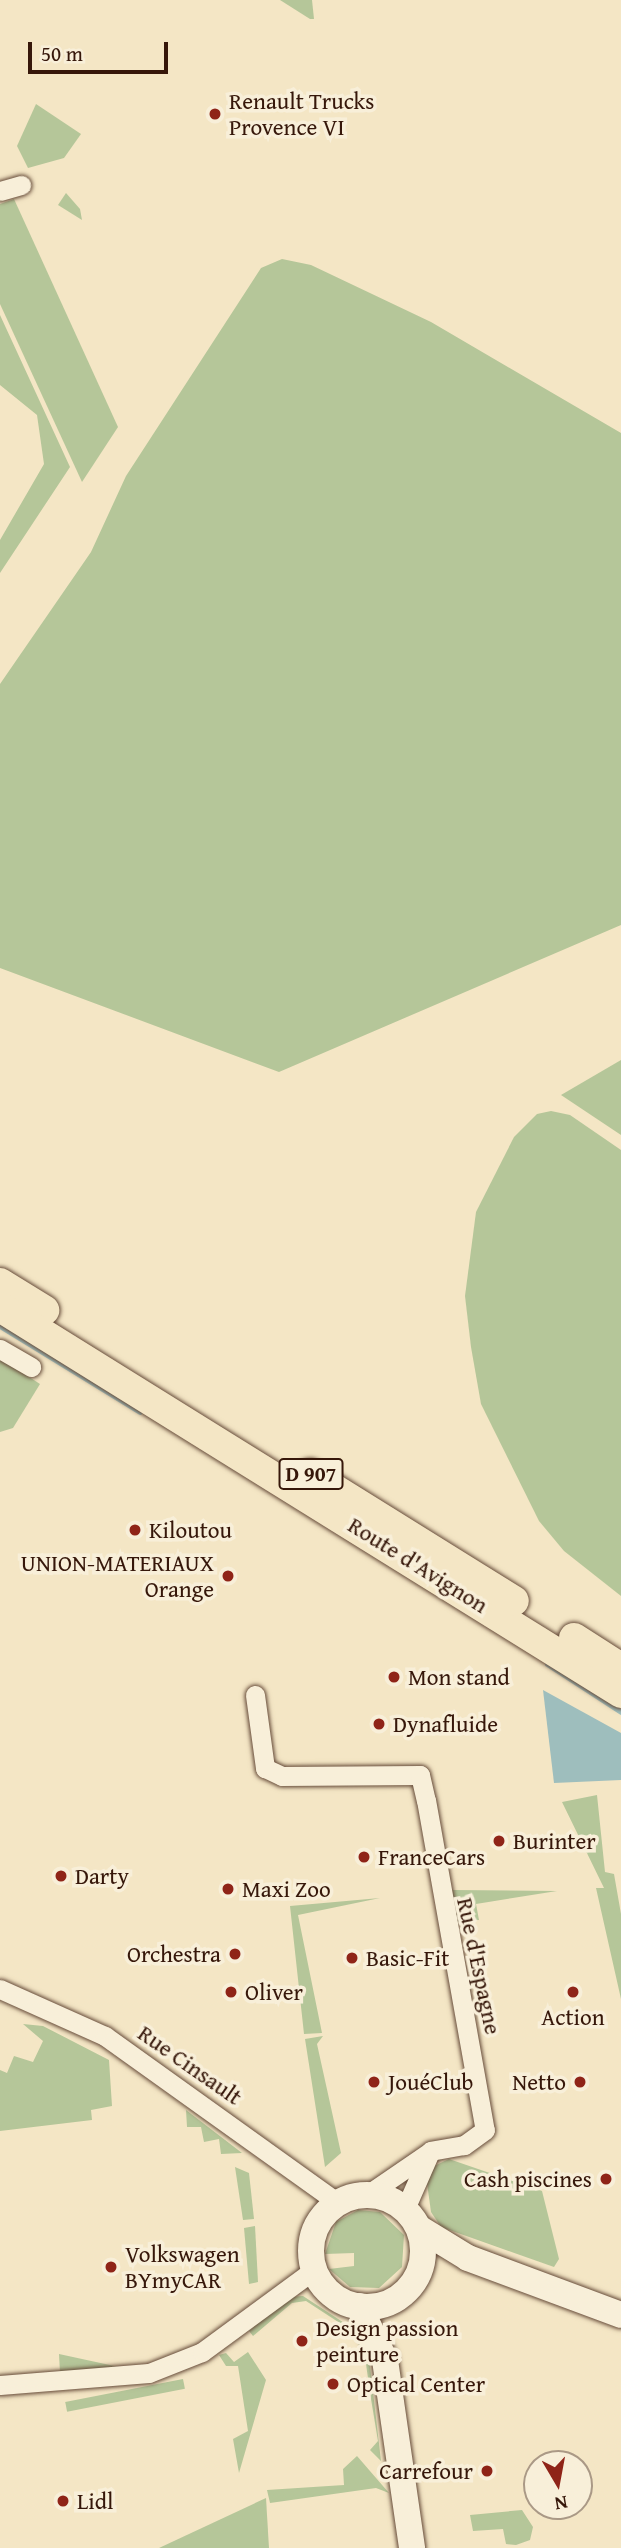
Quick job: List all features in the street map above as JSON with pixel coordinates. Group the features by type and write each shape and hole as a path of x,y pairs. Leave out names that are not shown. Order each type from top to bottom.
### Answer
{"main road":[{"name":"Route d'Avignon","path":"0,1283 621,1668"},
{"name":"Route d'Avignon","path":"0,1307 621,1693"}],"street":[{"path":"0,191 21,185"},
{"path":"0,1349 32,1367"},
{"name":"Rue d'Espagne","path":"255,1695 265,1769 282,1776 420,1775 485,2130 464,2145 431,2151 367,2195"},
{"name":"Rue Cinsault","path":"0,1989 106,2036 338,2203"},
{"path":"421,2269 412,2219 431,2151"},
{"path":"396,2299 359,2306 336,2297 315,2269 314,2235 338,2203 367,2195 412,2219 468,2258 621,2315"},
{"path":"385,2360 396,2299 421,2269 468,2258"},
{"path":"0,2385 149,2373 202,2351 315,2269"},
{"path":"359,2306 385,2360 412,2548"}],"green space":[{"path":"280,0 312,0 314,19 310,19"},
{"path":"36,104 81,134 64,158 28,168 17,146"},
{"path":"66,193 80,209 82,220 58,205"},
{"path":"14,199 118,427 82,482 0,304 0,204"},
{"path":"282,259 311,265 431,322 621,433 621,925 279,1072 0,968 0,684 91,552 126,476 261,268"},
{"path":"0,315 70,467 0,573 0,540 44,464 37,415 0,385"},
{"path":"621,1060 621,1135 561,1095"},
{"path":"551,1111 570,1115 621,1150 621,1596 564,1551 539,1521 481,1404 471,1347 465,1296 476,1212 514,1137 537,1114"},
{"path":"0,1358 40,1384 13,1428 0,1432"},
{"path":"597,1795 605,1872 614,1874 621,1914 621,1999 596,1888 604,1888 562,1802"},
{"path":"452,1890 557,1891 476,1904 479,1920 457,1922"},
{"path":"380,1898 298,1915 322,2033 304,2034 290,1906"},
{"path":"23,2024 43,2026 109,2060 112,2106 91,2110 92,2120 0,2131 0,2070 7,2073 14,2056 33,2062 43,2041"},
{"path":"323,2036 317,2044 341,2153 325,2167 305,2039"},
{"path":"186,2110 242,2153 221,2154 219,2139 204,2142 201,2127 187,2127"},
{"path":"449,2159 542,2191 559,2259 554,2267 441,2227 431,2212 427,2183 434,2166"},
{"path":"235,2167 249,2173 254,2219 243,2220"},
{"path":"358,2210 380,2212 404,2235 402,2267 379,2288 350,2287 329,2269 354,2266 354,2253 325,2254 336,2222"},
{"path":"255,2226 258,2282 249,2284 244,2228"},
{"path":"303,2296 361,2334 368,2349 381,2461 370,2450 378,2441 365,2357 352,2331 306,2301 292,2303 253,2336 249,2331 289,2297"},
{"path":"248,2352 266,2380 239,2473 233,2439 248,2431 238,2366 226,2366 219,2355 226,2353 234,2362"},
{"path":"59,2354 119,2367 60,2373"},
{"path":"183,2379 185,2389 67,2412 65,2402"},
{"path":"357,2456 389,2493 376,2488 270,2503 267,2490 344,2485 343,2469"},
{"path":"266,2498 269,2548 159,2548"},
{"path":"522,2510 523,2520 528,2520 533,2527 530,2540 516,2545 506,2544 503,2529 473,2531 470,2515"}],"water":[{"path":"543,1690 621,1733 621,1780 554,1783"}],"waterway":[{"path":"0,1326 140,1412"},
{"path":"547,1664 621,1712"}],"place":[{"name":"Renault Trucks Provence VI","path":"215,114"},
{"name":"Kiloutou","path":"135,1530"},
{"name":"UNION-MATERIAUX Orange","path":"228,1576"},
{"name":"Mon stand","path":"394,1677"},
{"name":"Dynafluide","path":"379,1724"},
{"name":"Burinter","path":"499,1841"},
{"name":"FranceCars","path":"364,1857"},
{"name":"Darty","path":"61,1876"},
{"name":"Maxi Zoo","path":"228,1889"},
{"name":"Orchestra","path":"235,1954"},
{"name":"Basic-Fit","path":"352,1958"},
{"name":"Oliver","path":"231,1992"},
{"name":"Action","path":"573,1992"},
{"name":"JouéClub","path":"374,2082"},
{"name":"Netto","path":"580,2082"},
{"name":"Cash piscines","path":"606,2179"},
{"name":"Volkswagen BYmyCAR","path":"111,2267"},
{"name":"Design passion peinture","path":"302,2341"},
{"name":"Optical Center","path":"333,2384"},
{"name":"Carrefour","path":"487,2471"},
{"name":"Lidl","path":"63,2501"}]}
